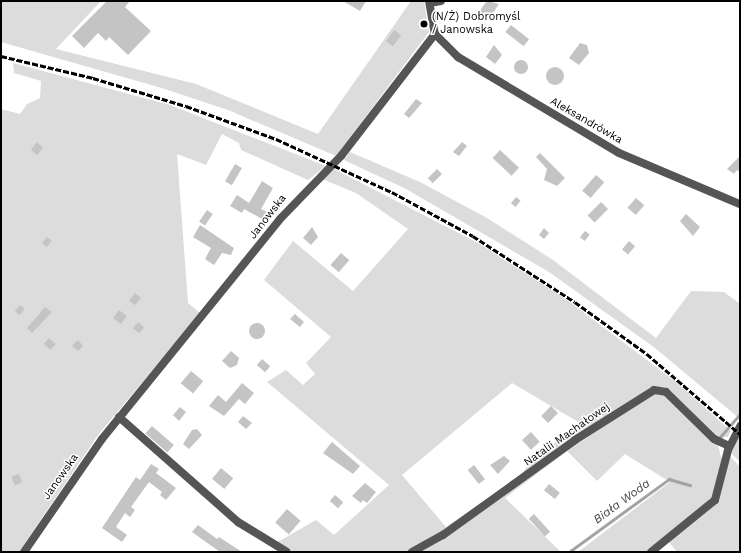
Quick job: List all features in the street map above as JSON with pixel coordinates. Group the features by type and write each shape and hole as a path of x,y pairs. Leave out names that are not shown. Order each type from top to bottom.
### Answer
{"street":[{"path":"435,34 430,2 441,1"},
{"name":"Aleksandrówka","path":"435,34 458,58 619,153 740,204"},
{"name":"Janowska","path":"24,552 119,416 226,290 280,218 341,156 435,34"},
{"name":"Natalii Machałowej","path":"412,552 443,535 575,440 654,390 666,392 714,439 729,446"},
{"path":"119,416 238,522 287,552"},
{"path":"651,552 715,500 729,446 740,426"}],"shaded area":[{"path":"1,1 101,1 56,49 196,84 318,134 411,1 424,1 429,32 336,156 228,110 165,89 1,42"},
{"path":"13,63 170,105 326,166 308,180 241,150 239,143 222,134 206,165 177,154 188,303 200,313 98,435 19,552 1,552 1,109 20,114 27,104 40,98 41,81 14,73"},
{"path":"350,152 420,182 487,218 553,260 656,338 691,291 724,292 740,304 740,419 655,348 549,272 406,189 344,160"},
{"path":"334,169 480,244 567,300 676,382 731,431 728,437 716,438 668,391 655,387 441,533 407,552 295,552 276,543 316,520 334,535 389,485 267,382 286,370 303,385 315,374 306,363 331,337 264,280 293,241 353,291 408,229 356,193 322,179","holes":["512,383 580,423 530,462 521,475 446,527 402,475"]},
{"path":"655,392 666,396 718,445 722,461 713,498 646,552 578,552 670,482 625,454 597,481 567,451"},
{"path":"737,436 740,438 740,462 731,453"},
{"path":"565,452 505,498 561,552 417,552"},
{"path":"730,456 740,467 740,552 677,552 669,542 718,502"}],"building":[{"path":"107,1 130,1 125,7 151,31 128,55 109,37 106,41 98,33 84,48 72,36"},
{"path":"343,1 366,1 360,11"},
{"path":"487,1 499,4 488,20 478,13"},
{"path":"511,25 529,39 524,46 505,32"},
{"path":"394,30 401,35 393,47 386,41"},
{"path":"580,43 587,45 589,53 579,65 569,58"},
{"path":"494,45 502,55 495,64 486,57"},
{"path":"518,60 524,60 528,64 528,70 524,74 518,74 514,70 514,64"},
{"path":"555,67 561,70 564,76 561,82 555,85 549,82 546,76 549,70"},
{"path":"416,99 422,103 409,118 404,114"},
{"path":"37,142 43,148 37,155 31,150"},
{"path":"462,142 467,146 459,156 453,152"},
{"path":"500,150 519,168 512,176 492,158"},
{"path":"540,153 565,178 557,186 544,180 547,169 536,157"},
{"path":"740,156 740,172 737,170 734,174 727,169"},
{"path":"235,164 242,168 232,185 225,181"},
{"path":"437,169 442,174 433,183 428,178"},
{"path":"596,175 604,182 591,198 582,191"},
{"path":"262,181 273,188 261,209 267,212 262,219 244,209 242,213 230,206 237,195 249,203"},
{"path":"516,197 521,201 516,207 511,203"},
{"path":"636,198 644,205 636,215 627,208"},
{"path":"601,202 608,209 595,223 588,215"},
{"path":"207,210 213,214 205,226 199,222"},
{"path":"686,214 700,227 693,236 680,221"},
{"path":"200,225 234,248 231,255 222,253 214,265 205,259 211,248 193,237"},
{"path":"312,227 318,237 311,245 303,238"},
{"path":"544,228 549,233 544,239 539,235"},
{"path":"585,231 590,235 585,241 580,237"},
{"path":"47,237 52,241 47,247 42,243"},
{"path":"629,241 635,246 628,255 622,249"},
{"path":"341,253 349,260 339,272 331,265"},
{"path":"135,293 141,298 135,305 129,301"},
{"path":"20,305 25,309 20,315 15,311"},
{"path":"45,307 52,312 32,333 27,328"},
{"path":"119,310 127,316 121,324 113,318"},
{"path":"295,314 304,322 300,327 290,319"},
{"path":"138,322 144,327 139,333 133,328"},
{"path":"254,323 260,323 265,328 263,337 260,339 254,339 249,334 249,328"},
{"path":"49,338 56,344 51,350 44,344"},
{"path":"78,340 83,346 78,351 72,346"},
{"path":"231,351 239,358 237,365 230,368 222,361"},
{"path":"262,359 270,366 265,372 257,365"},
{"path":"191,371 203,381 193,394 181,383"},
{"path":"242,383 254,393 245,404 239,399 224,416 209,406 218,395 226,402"},
{"path":"551,406 558,413 548,423 541,416"},
{"path":"180,407 186,412 179,421 173,415"},
{"path":"243,416 252,423 246,429 238,422"},
{"path":"152,426 174,445 167,453 145,434"},
{"path":"197,429 202,435 189,449 183,444 192,430"},
{"path":"531,432 540,442 531,450 522,440"},
{"path":"332,442 360,466 353,474 323,453"},
{"path":"504,456 510,461 498,474 490,465"},
{"path":"151,464 159,469 156,473 176,488 166,500 160,495 162,492 149,482 131,507 135,510 130,517 125,513 116,527 127,535 122,542 102,528 136,477 140,480"},
{"path":"474,465 485,479 479,484 468,470"},
{"path":"221,468 233,478 224,489 212,479"},
{"path":"19,474 22,482 15,485 12,477"},
{"path":"365,483 376,492 367,503 363,500 361,503 352,496"},
{"path":"549,484 560,493 555,499 544,490"},
{"path":"335,495 343,502 338,508 330,501"},
{"path":"287,509 301,521 289,534 275,523"},
{"path":"534,514 550,532 545,537 529,519"},
{"path":"198,525 217,539 219,537 242,552 220,552 192,532"}],"waterway":[{"name":"Biała Woda","path":"720,437 740,414"},
{"name":"Biała Woda","path":"569,552 669,479 690,485"}],"railway":[{"path":"1,56 93,78 186,106 276,139 392,192 473,236 575,302 647,354 740,434"}],"place":[{"name":"(N/Ż) Dobromyśl / Janowska","path":"424,24"}]}
